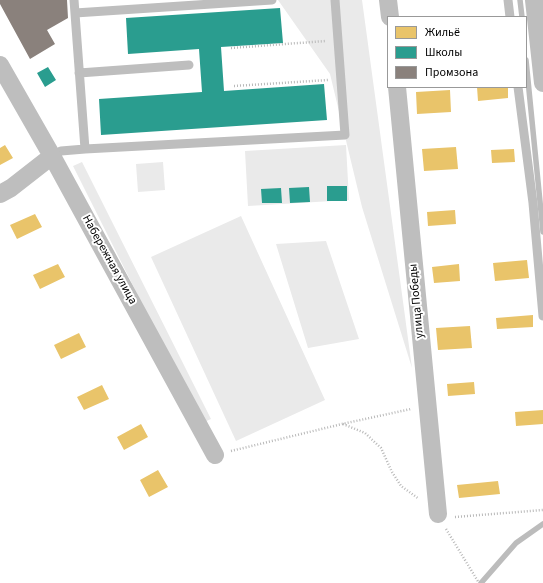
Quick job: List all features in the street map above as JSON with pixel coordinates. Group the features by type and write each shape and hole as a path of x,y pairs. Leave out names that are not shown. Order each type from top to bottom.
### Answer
{"street":[{"path":"388,0 390,16"},
{"path":"534,0 543,83"},
{"name":"Набережная улица","path":"0,65 52,156 215,455"},
{"name":"улица Победы","path":"397,88 438,514"},
{"path":"0,194 11,188 52,156"}],"lane":[{"path":"74,0 85,149"},
{"path":"75,14 272,0"},
{"path":"52,156 61,151 85,149 345,135 335,0"},
{"path":"508,0 510,16"},
{"path":"79,72 188,65"},
{"path":"518,88 532,203 543,316"},
{"path":"210,142 210,152"}],"path":[{"path":"231,48 338,41"},
{"path":"234,86 341,79"},
{"path":"215,455 342,424 427,406"},
{"path":"342,424 365,434 381,448 392,472 401,486 438,514 446,518 543,510"},
{"path":"438,514 479,583"}],"shaded area":[{"path":"278,0 362,0 412,368 362,207 330,74"},
{"path":"346,145 349,200 248,206 245,151"},
{"path":"82,162 211,419 202,423 73,166"},
{"path":"163,162 165,190 138,192 136,164"},
{"path":"241,216 325,400 236,441 151,257"},
{"path":"326,241 359,339 308,348 276,244"}],"building: Жильё":[{"path":"477,88 508,88 508,98 478,101"},
{"path":"450,90 451,112 417,114 416,92"},
{"path":"5,145 13,158 0,165 0,148"},
{"path":"456,147 458,169 424,171 422,149"},
{"path":"514,149 515,162 492,163 491,150"},
{"path":"455,210 456,224 428,226 427,212"},
{"path":"35,214 42,227 17,239 10,225"},
{"path":"527,260 529,278 495,281 493,263"},
{"path":"58,264 65,277 40,289 33,275"},
{"path":"459,264 460,281 434,283 432,267"},
{"path":"533,315 533,327 497,329 496,318"},
{"path":"470,326 472,348 438,350 436,328"},
{"path":"79,333 86,347 61,359 54,345"},
{"path":"474,382 475,394 448,396 447,384"},
{"path":"102,385 109,399 84,410 77,397"},
{"path":"543,410 543,424 516,426 515,412"},
{"path":"141,424 148,437 124,450 117,437"},
{"path":"158,470 168,487 149,497 140,480"},
{"path":"498,481 500,494 459,498 457,485"}],"building: Школы":[{"path":"280,8 283,43 221,47 224,91 324,84 327,120 101,135 99,99 202,92 199,49 128,54 126,18"},
{"path":"48,67 56,80 45,87 37,73"},
{"path":"327,186 347,186 347,201 327,201"},
{"path":"309,187 310,202 290,203 289,188"},
{"path":"281,188 282,203 262,203 261,189"}],"building: Промзона":[{"path":"0,0 67,0 68,18 47,30 55,44 30,59 0,4"}],"waterway":[{"path":"520,0 522,16"},
{"path":"527,70 543,232"},
{"path":"481,583 516,543 543,524"}]}
